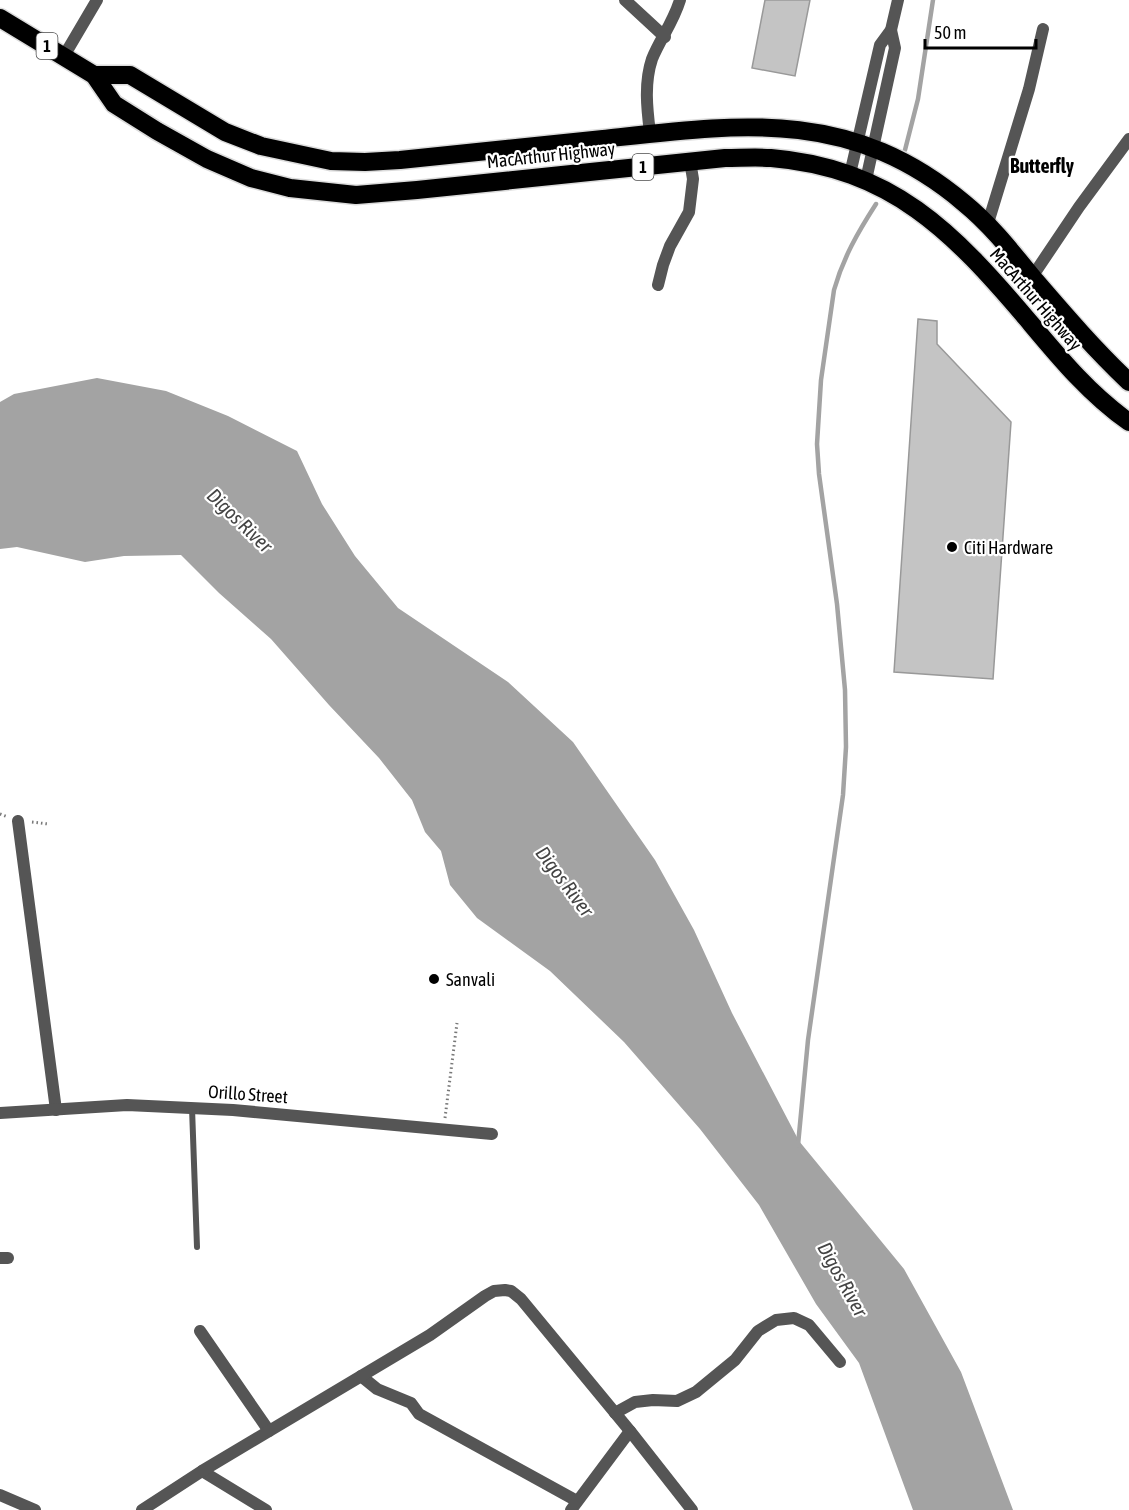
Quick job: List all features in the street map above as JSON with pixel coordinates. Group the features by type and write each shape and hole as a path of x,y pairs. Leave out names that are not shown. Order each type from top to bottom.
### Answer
{"highway":[{"name":"MacArthur Highway","path":"0,18 94,75 114,104 167,136 218,164 251,178 290,188 366,194 690,162 769,158 803,162 858,177 901,198 926,215 960,244 1083,383 1113,411 1129,422"},
{"name":"MacArthur Highway","path":"94,75 130,75 225,132 261,146 331,161 400,160 725,127 766,126 827,134 864,144 925,174 954,194 988,223 1092,346 1129,382"}],"street":[{"path":"64,56 97,0"},
{"path":"625,0 665,37"},
{"path":"650,134 646,92 648,75 653,57 676,14 680,0"},
{"path":"858,177 864,144 895,48 891,30 898,0"},
{"path":"988,223 1029,89 1043,29"},
{"path":"1032,277 1079,207 1129,139"},
{"path":"658,285 670,246 689,212 693,179 690,162"},
{"path":"18,821 56,1110"},
{"name":"Orillo Street","path":"0,1113 127,1105 365,1121 492,1134"},
{"path":"142,1510 202,1471 430,1335 484,1296 494,1291 505,1290 518,1295 692,1510"},
{"path":"615,1413 635,1402 677,1401 696,1392 735,1360 758,1331 776,1320 794,1318 809,1325 840,1362"},
{"path":"200,1331 268,1431"},
{"path":"361,1376 377,1389 411,1403 419,1414 574,1506 630,1431"},
{"path":"202,1471 266,1510"},
{"path":"0,1495 35,1510"}],"lane":[{"path":"192,1108 197,1247"}],"path":[{"path":"443,1129 457,1023"}],"water":[{"name":"Digos River","path":"97,378 166,391 228,416 297,451 322,504 355,556 398,608 508,682 573,742 655,860 694,930 732,1013 799,1141 904,1269 961,1372 1013,1510 913,1510 859,1363 816,1304 759,1205 700,1129 624,1042 550,971 477,918 450,885 441,851 425,832 412,800 379,758 271,639 219,593 181,555 124,556 85,562 17,547 0,549 0,402 14,394"}],"building":[{"path":"765,0 810,0 795,76 752,68"},
{"name":"Citi Hardware","path":"918,319 937,321 937,344 1011,422 993,679 894,672"}],"waterway":[{"path":"905,150 918,99 933,0"},
{"path":"798,1145 808,1040 843,795 846,747 845,690 837,604 819,474 817,444 821,380 834,290 852,246 876,204"}],"place":[{"name":"Citi Hardware","path":"952,547"},
{"name":"Sanvali","path":"434,979"}],"district":[{"name":"Butterfly","path":"1042,165"}]}
